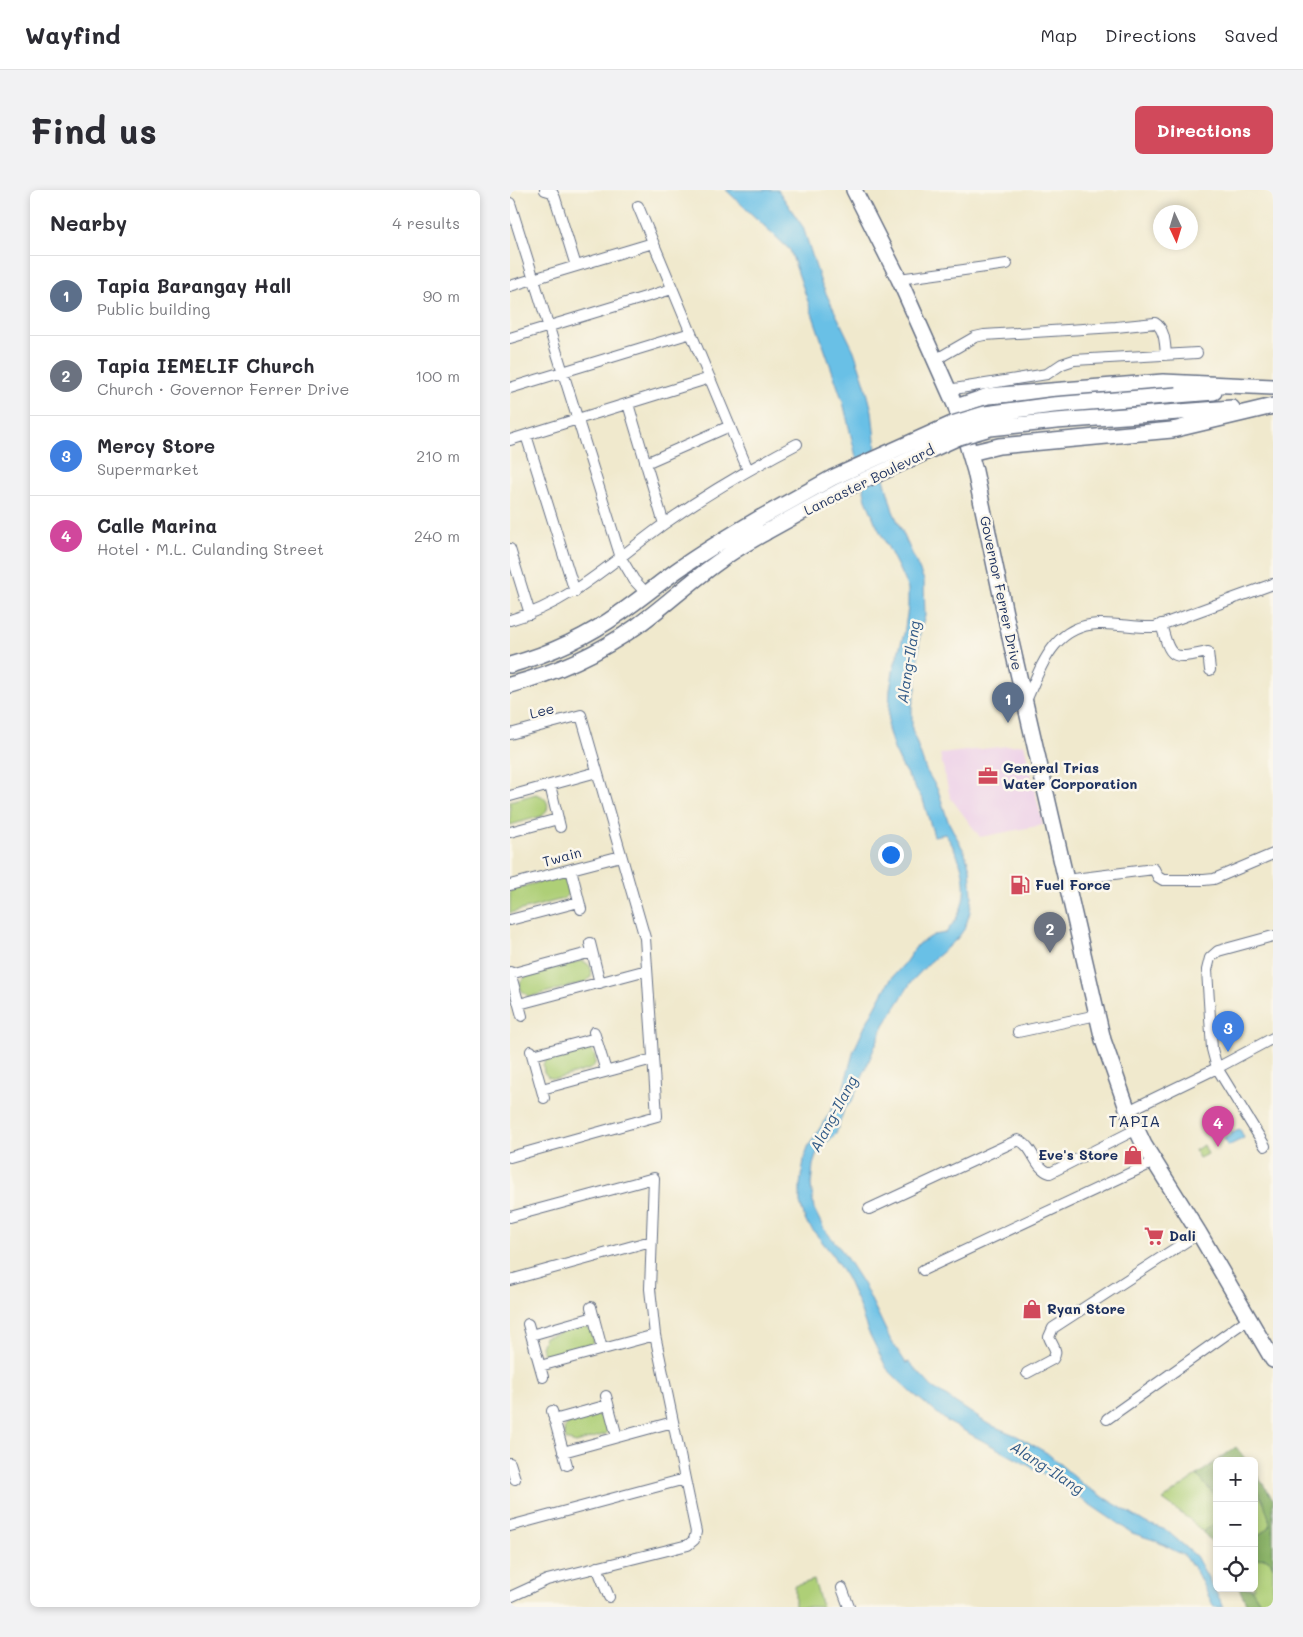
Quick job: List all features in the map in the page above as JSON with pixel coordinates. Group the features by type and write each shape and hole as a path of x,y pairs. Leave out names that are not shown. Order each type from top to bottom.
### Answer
{"main road":[{"name":"Governor Ferrer Drive","path":"854,190 899,279 956,406 970,453 1025,703 1103,1040 1128,1111 1154,1162 1199,1232 1273,1360"},
{"path":"956,406 988,396 1163,382 1273,387"},
{"name":"Lancaster Boulevard","path":"510,665 559,648 591,632 621,613 646,593 726,538 832,478 952,424 985,414 1053,406 1273,387"},
{"name":"Lancaster Boulevard","path":"510,685 535,678 575,662 605,646 637,626 721,560 766,532 840,491 967,435 990,428 1018,425 1273,406"},
{"path":"970,453 999,446 1172,430 1273,406"}],"street":[{"path":"545,190 552,192 556,198 576,266"},
{"path":"510,203 620,558 634,580 646,593"},
{"path":"638,206 748,470"},
{"path":"510,286 653,243"},
{"path":"899,279 1007,264"},
{"path":"510,338 672,289"},
{"path":"935,360 984,335 1155,323 1163,331 1166,355"},
{"path":"510,388 691,333"},
{"path":"948,390 1047,374 1062,364 1074,360 1197,353"},
{"path":"510,440 710,378"},
{"path":"628,404 664,524"},
{"path":"646,463 730,426"},
{"path":"526,435 575,592"},
{"path":"510,620 530,614 575,592 664,524 748,470 797,444"},
{"path":"510,549 530,614"},
{"path":"1025,703 1049,652 1063,635 1085,626 1097,624 1140,628 1155,627 1273,584"},
{"path":"1161,624 1168,650 1173,655 1183,657 1208,652 1210,670"},
{"name":"Lee","path":"510,734 581,715 597,772"},
{"path":"510,796 597,772 645,938 657,1116 510,1157"},
{"path":"510,832 559,823 550,785"},
{"path":"1066,880 1154,869 1158,877 1164,880 1204,880 1225,875 1273,854"},
{"name":"Twain","path":"510,886 622,856"},
{"path":"510,920 580,906 571,869"},
{"path":"1265,1146 1217,1068 1212,1049 1207,970 1210,958 1218,951 1273,936"},
{"path":"522,1016 510,973 591,948 600,982"},
{"path":"519,1004 647,970"},
{"path":"1018,1032 1097,1015"},
{"path":"606,1071 595,1035 532,1052 543,1093 606,1071 653,1059"},
{"path":"1128,1111 1217,1068 1273,1038"},
{"path":"869,1209 1018,1140 1024,1142 1046,1172 1050,1173 1137,1129"},
{"path":"923,1270 1154,1162"},
{"path":"510,1216 654,1178 650,1289 655,1335 696,1532 694,1540 688,1545 597,1566 547,1580 510,1597"},
{"path":"1027,1373 1055,1357 1055,1348 1049,1337 1053,1328 1199,1232"},
{"path":"510,1280 652,1241"},
{"path":"542,1377 529,1330 592,1312 602,1349"},
{"path":"1107,1418 1248,1319"},
{"path":"540,1366 655,1335"},
{"path":"567,1465 553,1416 607,1401 617,1437"},
{"path":"563,1452 673,1422"},
{"path":"510,1465 514,1479"},
{"path":"510,1526 685,1479"},
{"path":"597,1566 610,1597"},
{"path":"842,1588 849,1607"}],"shaded area":[{"name":"General Trias Water Corporation","path":"1024,744 1043,825 980,837 950,797 940,754"}],"green space":[{"path":"536,794 546,800 548,806 545,813 542,816 510,825 510,801"},
{"path":"558,877 565,879 569,886 569,893 563,899 510,913 510,890"},
{"path":"580,961 588,964 591,968 591,977 586,982 529,997 521,990 520,983 527,975"},
{"path":"584,1048 591,1050 595,1056 595,1064 590,1069 556,1079 548,1077 544,1072 543,1065 547,1058"},
{"path":"1204,1145 1208,1154 1199,1158 1195,1150"},
{"path":"582,1326 590,1329 593,1333 593,1342 588,1348 554,1357 543,1353 541,1347 545,1337"},
{"path":"597,1415 604,1417 609,1424 606,1434 576,1443 566,1440 564,1430 568,1423"},
{"path":"1236,1447 1244,1457 1222,1457"},
{"path":"1213,1464 1213,1493 1197,1475"},
{"path":"1197,1475 1213,1493 1213,1525 1203,1532 1163,1500"},
{"path":"1258,1477 1273,1499 1273,1567 1271,1562 1265,1558 1258,1559 1258,1535 1270,1527 1262,1498 1258,1492"},
{"path":"1258,1493 1265,1506 1270,1527 1258,1535"},
{"path":"1213,1525 1213,1543 1203,1532"},
{"path":"1265,1558 1271,1562 1273,1567 1273,1607 1262,1607 1253,1592 1258,1592 1258,1559"},
{"path":"814,1580 822,1607 795,1607 795,1586"},
{"path":"1241,1592 1254,1592 1263,1607 1248,1607"}],"water":[{"name":"Alang-Ilang","path":"726,190 778,190 803,227 821,283 854,351 872,411 876,450 893,511 924,580 925,616 920,632 916,689 912,706 912,729 926,770 938,790 948,821 965,853 970,868 972,896 965,928 957,939 929,963 912,981 884,1025 852,1101 844,1110 836,1134 818,1150 813,1165 811,1185 814,1209 824,1229 840,1248 865,1287 890,1339 906,1363 909,1362 932,1387 988,1424 1017,1436 1047,1453 1085,1486 1146,1523 1166,1530 1196,1556 1213,1587 1213,1592 1216,1592 1224,1607 1214,1607 1196,1571 1185,1556 1154,1540 1132,1533 1046,1475 948,1422 911,1392 887,1369 867,1329 847,1279 832,1254 806,1222 800,1203 800,1185 808,1147 842,1093 854,1050 890,980 918,944 934,935 946,933 956,919 961,907 964,885 963,874 956,853 945,834 934,836 923,800 903,768 894,749 888,729 890,690 894,666 904,634 908,608 908,589 875,522 866,499 843,402 790,250"},
{"path":"1240,1129 1244,1138 1228,1146 1224,1138"}],"place":[{"name":"Tapia Barangay Hall","path":"1008,723"},
{"name":"General Trias Water Corporation","path":"988,776"},
{"name":"Fuel Force","path":"1020,885"},
{"name":"Tapia IEMELIF Church","path":"1050,953"},
{"name":"Mercy Store","path":"1228,1052"},
{"name":"Calle Marina","path":"1218,1147"},
{"name":"Eve's Store","path":"1133,1155"},
{"name":"Dali","path":"1154,1236"},
{"name":"Ryan Store","path":"1032,1309"}],"district":[{"name":"TAPIA","path":"1135,1121"}]}
